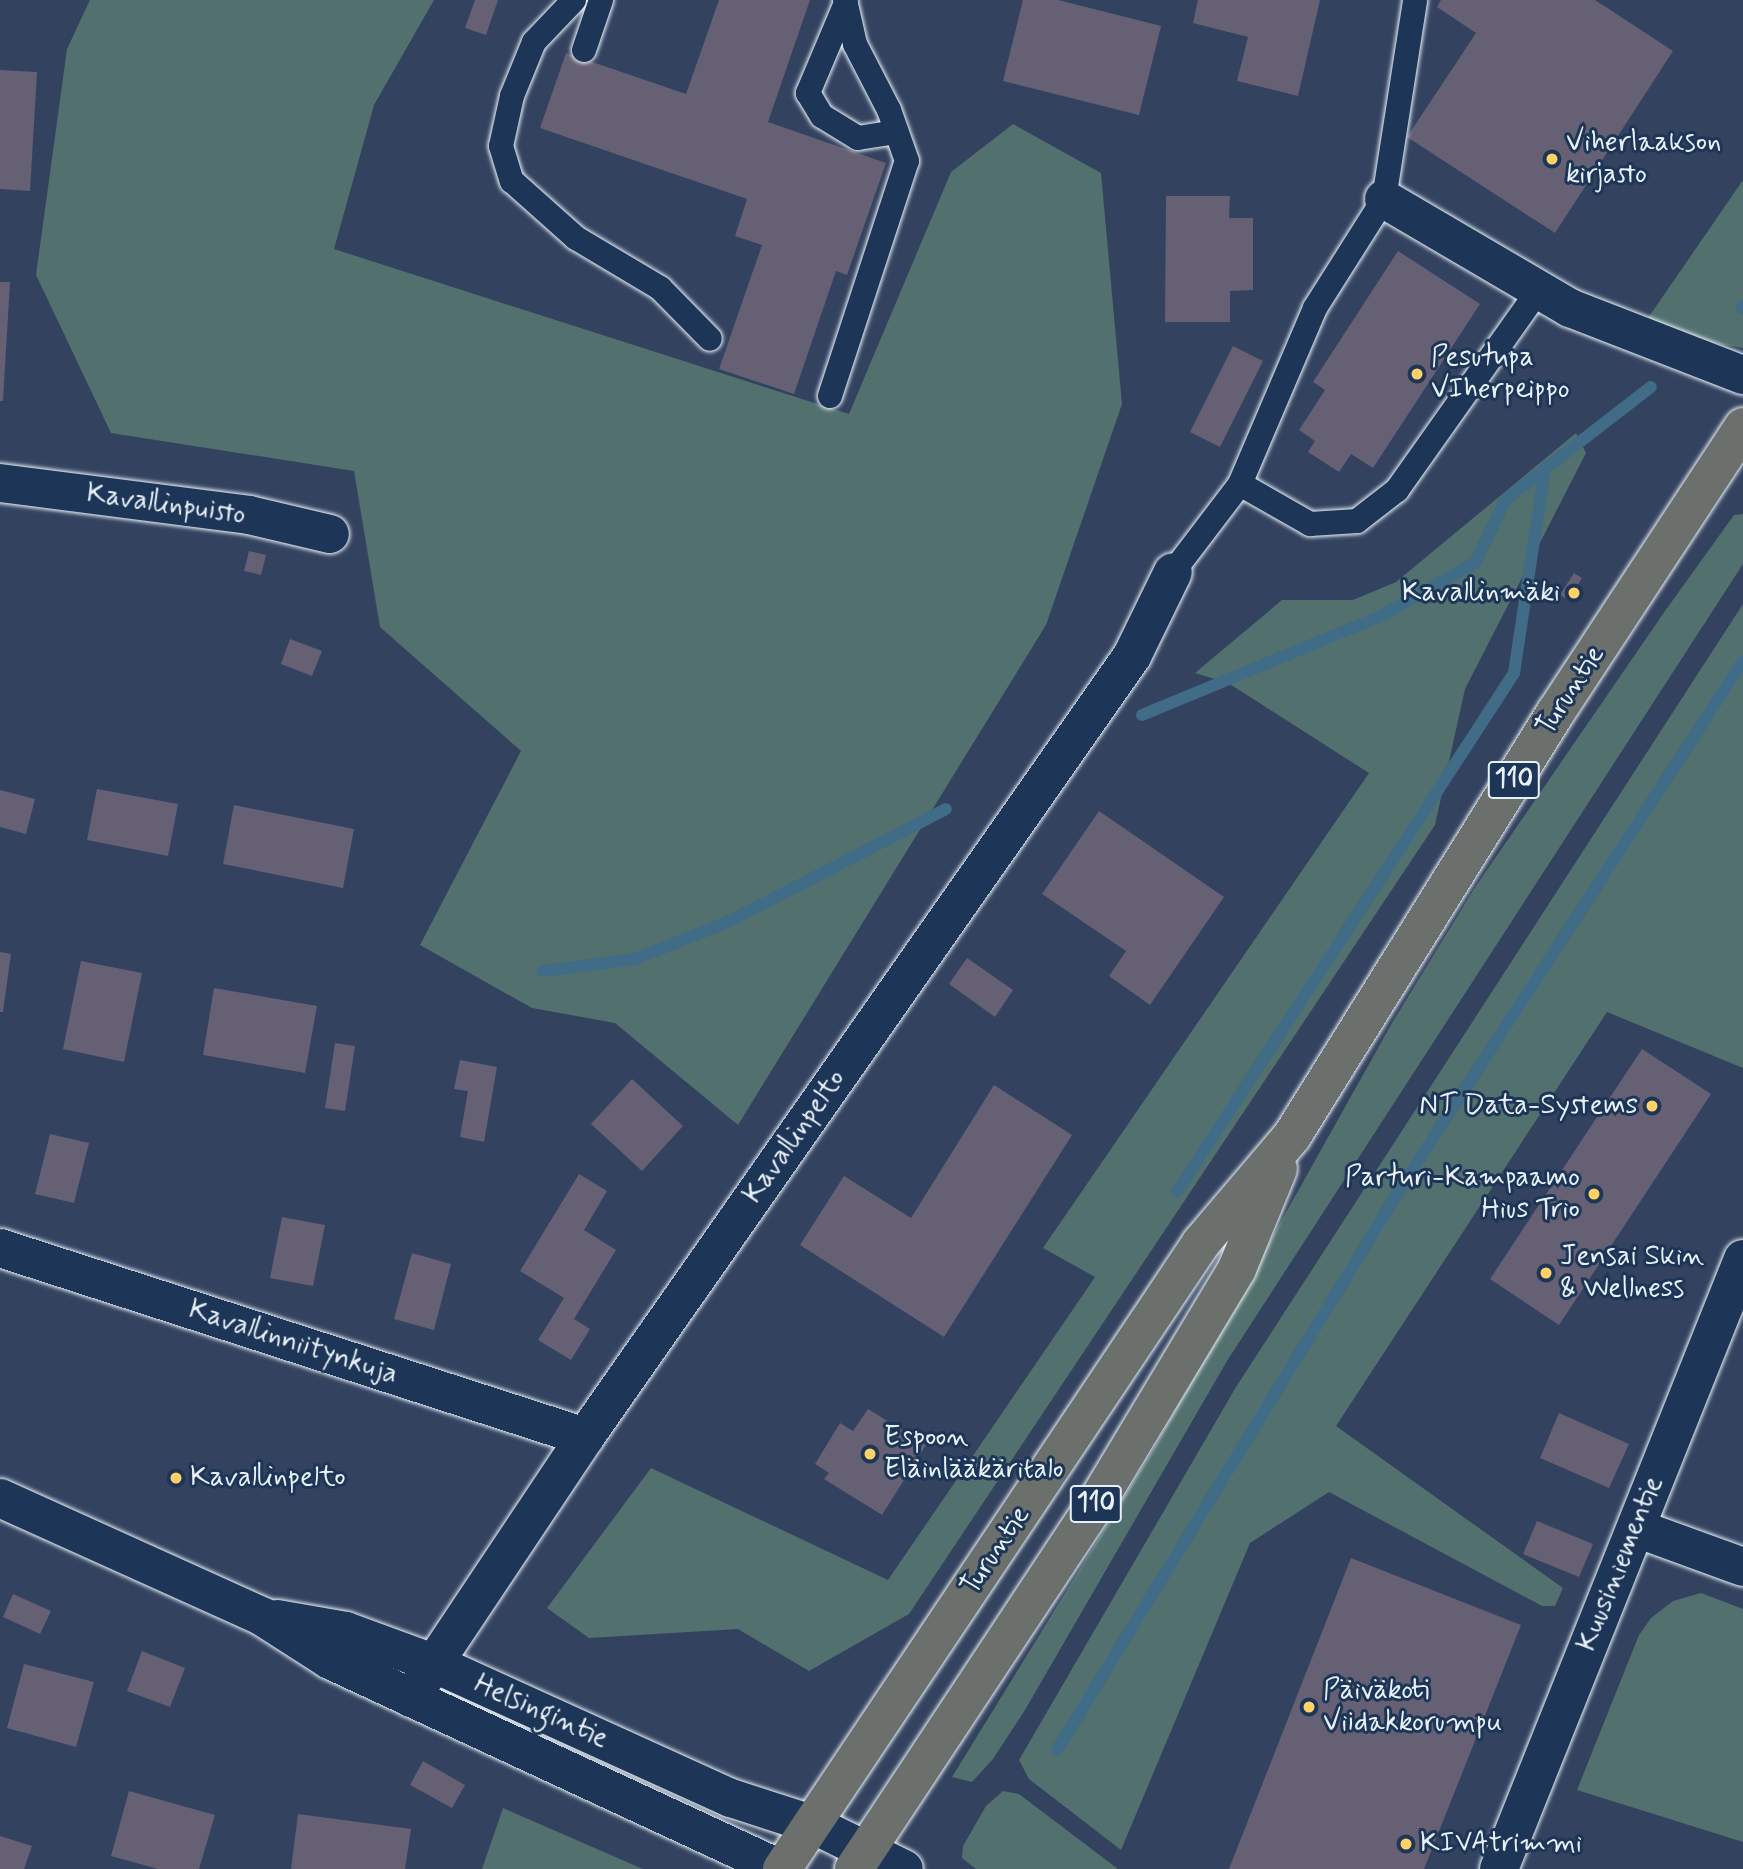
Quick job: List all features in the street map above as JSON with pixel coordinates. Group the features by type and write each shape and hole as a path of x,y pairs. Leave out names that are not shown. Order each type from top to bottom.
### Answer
{"main road":[{"name":"Turuntie","path":"781,1869 814,1825 1200,1243 1292,1136 1556,712 1743,428"},
{"name":"Turuntie","path":"860,1860 1100,1497 1237,1269 1292,1136"}],"street":[{"path":"1384,199 1537,292 1743,375"},
{"name":"Kavallinpuisto","path":"0,483 249,515 330,534"},
{"name":"Kavallinpelto","path":"411,1698 585,1437 1132,656 1173,572"},
{"name":"Kavallinniitynkuja","path":"0,1248 585,1437"},
{"name":"Kuusiniementie","path":"1499,1869 1743,1259"},
{"name":"Helsingintie","path":"0,1498 263,1617 330,1660 781,1869"},
{"path":"1636,1528 1743,1567"},
{"name":"Helsingintie","path":"263,1617 346,1631 433,1663 732,1798 814,1825 860,1860 904,1869"}],"lane":[{"path":"574,0 534,42 512,96 501,146 512,181 576,238 660,288 709,339"},
{"path":"584,50 601,0"},
{"path":"1173,572 1240,484 1315,308 1384,199 1415,0"},
{"path":"831,396 907,161 897,132 855,44 845,2"},
{"path":"845,2 808,93 822,116 858,138 897,132"},
{"path":"1240,484 1310,524 1357,521 1397,490 1537,292"}],"green space":[{"path":"90,0 434,0 374,105 334,249 849,414 951,172 1013,124 1101,173 1122,404 1046,625 738,1125 615,1023 532,1008 420,945 521,751 380,627 354,471 111,433 36,275 67,49"},
{"path":"1743,180 1743,348 1703,341 1646,321"},
{"path":"1576,433 1586,453 1465,689 1435,825 909,1614 809,1671 738,1629 589,1638 547,1608 651,1468 888,1580 1095,1277 1043,1248 1369,773 1228,683 1195,673 1282,600 1353,600 1396,582"},
{"path":"1743,514 1743,564 1227,1361 1025,1710 993,1759 972,1782 952,1777 1153,1450 1392,1023 1476,886 1665,611 1734,515"},
{"path":"1743,604 1743,1068 1607,1012 1336,1426 1563,1588 1555,1606 1542,1606 1329,1492 1250,1543 1121,1850 1029,1779 1019,1760 1236,1387"},
{"path":"1701,1593 1743,1609 1743,1842 1577,1790 1639,1635 1651,1618 1673,1601"},
{"path":"1003,1791 1019,1794 1118,1869 976,1869 962,1858 963,1846 986,1806"},
{"path":"503,1808 643,1869 482,1869"}],"building":[{"path":"475,0 498,0 486,35 465,28"},
{"path":"719,0 810,0 768,122 886,163 847,275 836,271 794,394 719,369 762,245 735,236 747,199 540,128 566,53 686,94"},
{"path":"1023,0 1058,0 1161,26 1139,115 1003,81"},
{"path":"1198,0 1320,0 1298,96 1237,81 1248,37 1193,23"},
{"path":"1441,0 1595,0 1673,51 1555,233 1407,137 1476,33 1437,7"},
{"path":"0,70 37,72 30,191 0,189"},
{"path":"1166,196 1230,196 1229,218 1253,218 1253,290 1230,291 1230,322 1165,322"},
{"path":"1398,251 1480,304 1373,468 1351,454 1339,472 1308,452 1315,441 1299,430 1325,390 1313,382"},
{"path":"0,282 10,282 3,401 0,401"},
{"path":"1233,346 1263,361 1220,447 1190,432"},
{"path":"249,551 266,555 261,575 244,571"},
{"path":"1574,573 1582,578 1569,600 1560,595"},
{"path":"290,639 322,651 312,676 281,664"},
{"path":"97,789 178,804 168,856 87,840"},
{"path":"0,790 35,799 26,834 0,827"},
{"path":"234,805 354,829 343,888 223,864"},
{"path":"1099,811 1224,897 1150,1005 1109,976 1126,951 1042,894"},
{"path":"0,952 11,954 3,1012 0,1012"},
{"path":"967,958 1013,990 995,1017 949,984"},
{"path":"81,961 142,973 124,1062 63,1049"},
{"path":"214,988 317,1006 305,1073 203,1055"},
{"path":"335,1043 355,1046 345,1111 325,1108"},
{"path":"1642,1049 1711,1094 1559,1325 1490,1279"},
{"path":"460,1060 497,1067 484,1142 460,1137 468,1091 454,1089"},
{"path":"632,1079 683,1126 642,1171 591,1124"},
{"path":"994,1085 1072,1135 944,1337 800,1245 844,1176 911,1218"},
{"path":"50,1134 89,1143 74,1203 35,1194"},
{"path":"579,1174 607,1191 584,1230 616,1250 574,1319 590,1329 571,1360 538,1340 564,1298 520,1271"},
{"path":"282,1217 325,1225 313,1286 270,1278"},
{"path":"412,1253 451,1264 434,1330 394,1319"},
{"name":"Espoon Eläinlääkäritalo","path":"868,1409 926,1445 882,1515 824,1479 829,1473 815,1464 840,1423 853,1431"},
{"path":"1559,1413 1629,1444 1609,1488 1540,1458"},
{"path":"1537,1521 1593,1544 1579,1577 1523,1554"},
{"path":"1351,1558 1521,1625 1424,1869 1229,1869"},
{"path":"13,1594 51,1611 40,1634 3,1617"},
{"path":"142,1651 185,1668 170,1707 127,1691"},
{"path":"24,1664 94,1682 76,1747 7,1728"},
{"path":"423,1761 465,1785 452,1808 410,1785"},
{"path":"129,1791 215,1815 199,1869 158,1869 111,1856"},
{"path":"298,1814 411,1829 405,1869 291,1869"},
{"path":"0,1836 32,1846 24,1869 0,1869"}],"waterway":[{"path":"1142,715 1379,617 1475,563 1506,499 1651,387"},
{"path":"1177,1192 1514,673 1545,468"},
{"path":"1057,1750 1405,1181 1743,661"},
{"path":"543,971 635,959 730,921 946,809"}],"place":[{"name":"Viherlaakson kirjasto","path":"1552,159"},
{"name":"Pesutupa VIherpeippo","path":"1417,374"},
{"name":"Kavallinmäki","path":"1574,593"},
{"name":"NT Data-Systems","path":"1652,1106"},
{"name":"Parturi-Kampaamo Hius Trio","path":"1594,1194"},
{"name":"Jensai Skin & Wellness","path":"1546,1273"},
{"name":"Espoon Eläinlääkäritalo","path":"870,1454"},
{"name":"Kavallinpelto","path":"176,1478"},
{"name":"Päiväkoti Viidakkorumpu","path":"1309,1707"},
{"name":"KIVAtrimmi","path":"1406,1844"}]}
